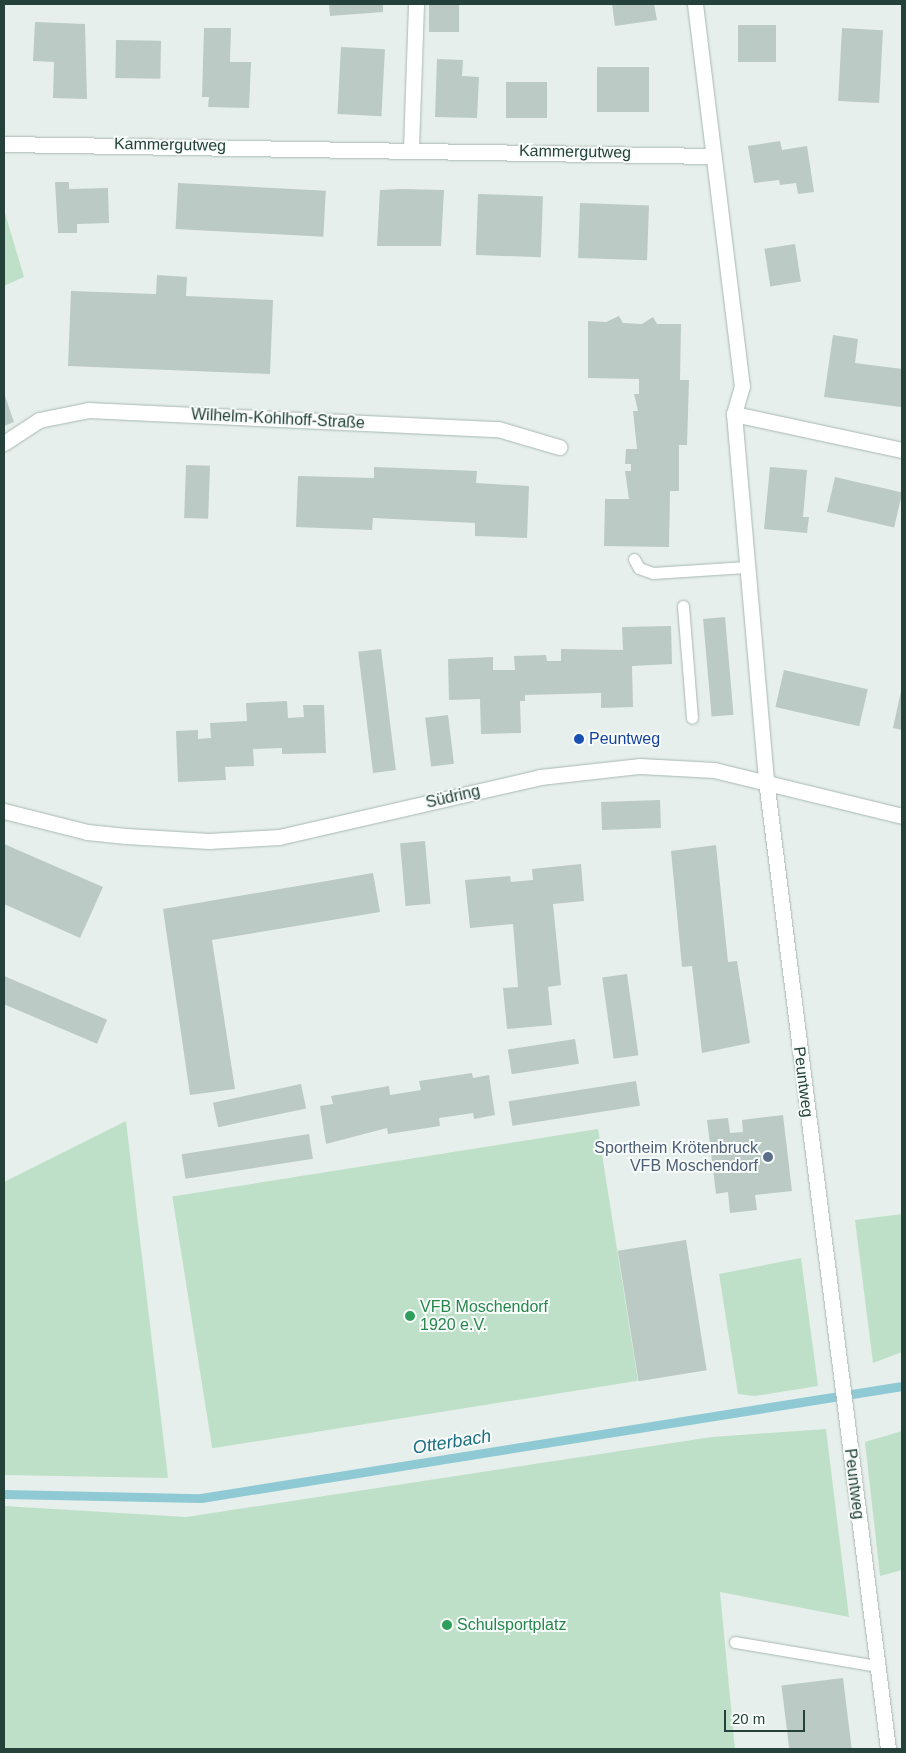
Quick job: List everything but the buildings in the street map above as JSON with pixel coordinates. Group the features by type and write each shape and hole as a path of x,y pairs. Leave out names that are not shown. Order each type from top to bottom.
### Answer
{"street":[{"path":"411,148 416,4"},
{"path":"695,4 742,386 734,414 902,450"},
{"name":"Kammergutweg","path":"4,144 411,148 713,156"},
{"name":"Wilhelm-Kohlhoff-Straße","path":"4,443 39,420 88,410 498,429 559,448"},
{"name":"Peuntweg","path":"734,414 766,780 842,1397 888,1749"},
{"name":"Südring","path":"4,811 87,832 208,842 279,837 589,769 640,766 705,769 766,780 902,816"}],"lane":[{"path":"634,559 639,568 653,573 746,567"},
{"path":"683,606 692,718"},
{"path":"735,1642 877,1666"}],"green space":[{"path":"4,210 24,277 4,286"},
{"path":"126,1121 168,1478 4,1475 4,1182"},
{"name":"VFB Moschendorf 1920 e.V.","path":"598,1129 638,1381 212,1448 172,1196"},
{"path":"902,1214 902,1352 873,1363 855,1220"},
{"path":"801,1258 818,1386 755,1396 738,1394 719,1274"},
{"path":"826,1429 849,1617 720,1592 735,1749 4,1749 4,1506 186,1517 712,1437"},
{"path":"902,1431 902,1570 880,1576 865,1442"}],"waterway":[{"name":"Otterbach","path":"4,1494 201,1498 902,1386"}],"place":[{"name":"Peuntweg","path":"579,739"},
{"name":"Sportheim Krötenbruck VFB Moschendorf","path":"768,1157"},
{"name":"VFB Moschendorf 1920 e.V.","path":"410,1316"},
{"name":"Schulsportplatz","path":"447,1625"}]}
